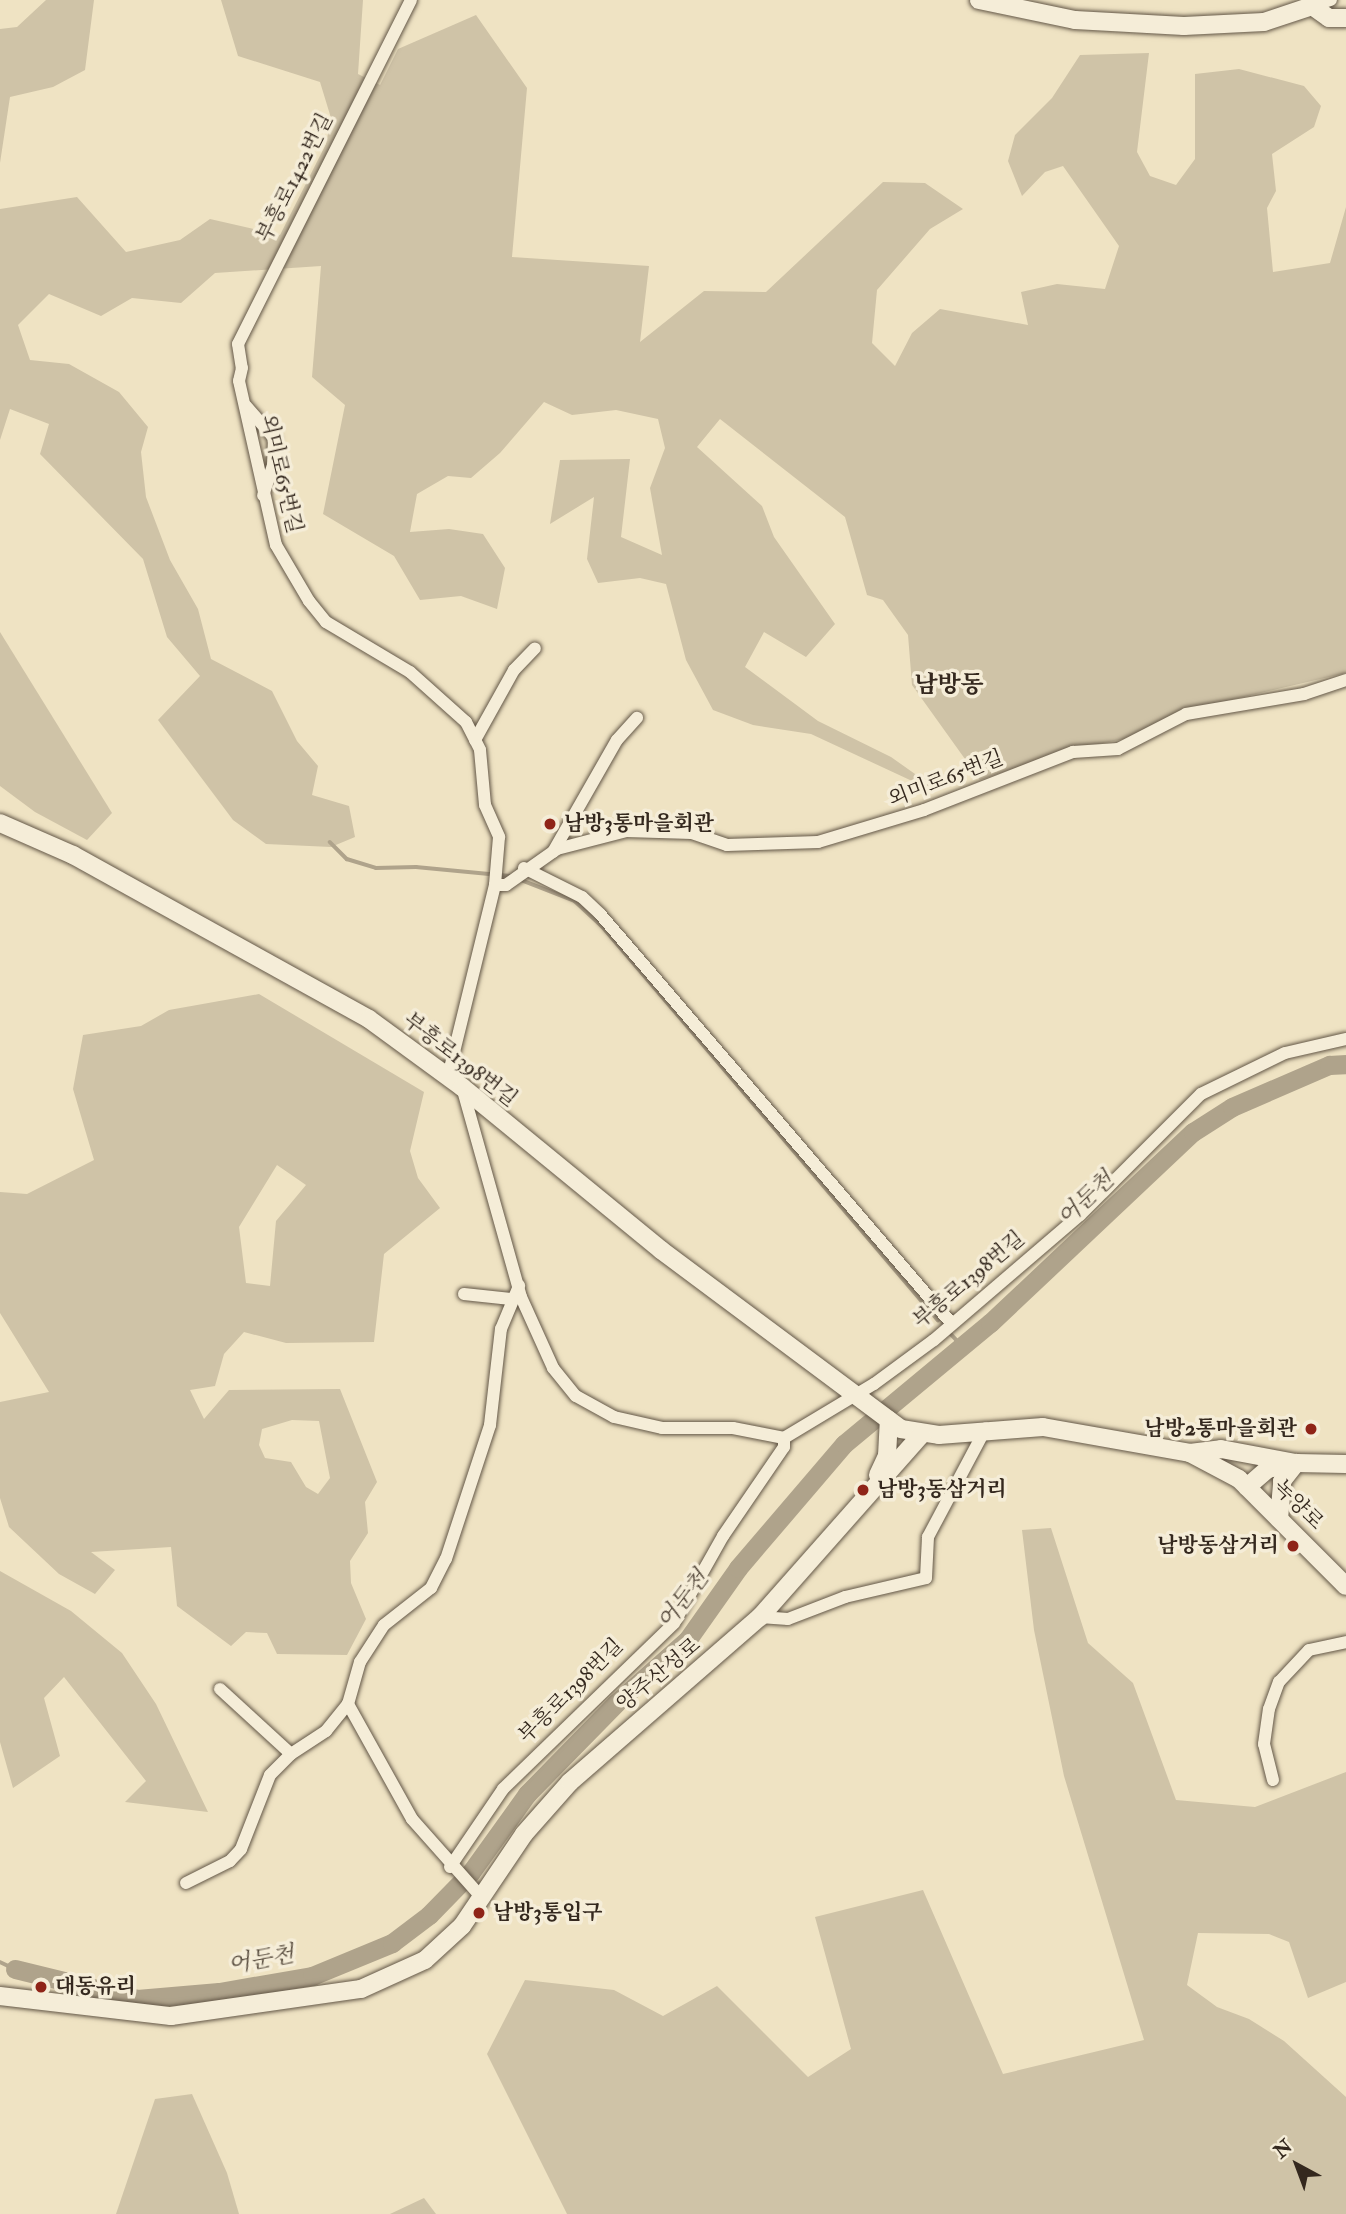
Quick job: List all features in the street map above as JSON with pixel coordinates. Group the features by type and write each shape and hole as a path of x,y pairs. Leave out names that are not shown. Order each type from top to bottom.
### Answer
{"street":[{"name":"부흥로1422번길","path":"239,381 242,368 238,344 411,0"},
{"path":"979,0 1022,6 1075,20 1184,26 1264,22 1331,0"},
{"path":"1311,6 1329,18 1346,18"},
{"name":"외미로65번길","path":"239,381 276,545 326,622 410,672 466,722 480,750 485,805 499,837 496,877 455,1082"},
{"path":"245,406 274,438 273,465 263,495"},
{"path":"475,740 514,670 535,648"},
{"name":"외미로65번길","path":"496,877 518,875 553,852 626,831 692,833 727,845 818,842 924,810 1073,752 1118,749 1186,714 1304,694 1346,680"},
{"path":"553,852 617,740 636,718"},
{"name":"부흥로1398번길","path":"0,823 73,855 317,988 455,1082 661,1251 859,1394 889,1420 910,1433 922,1434"},
{"path":"518,875 582,897 600,914 951,1323"},
{"name":"부흥로1398번길","path":"450,1867 503,1789 674,1623 723,1536 784,1447 784,1438 874,1384 951,1323 1080,1215 1202,1094 1285,1053 1346,1039"},
{"path":"455,1082 517,1294 553,1368 576,1396 614,1417 662,1428 733,1428 784,1438"},
{"path":"464,1294 517,1294"},
{"path":"186,1883 230,1861 241,1849 263,1785 291,1754 326,1731 348,1704 360,1662 384,1625 431,1588 446,1559 491,1425 495,1362 517,1294"},
{"path":"869,1494 887,1456 889,1420"},
{"path":"869,1494 923,1451 981,1429"},
{"path":"922,1434 981,1429 1063,1429 1190,1453 1226,1470 1247,1487 1268,1469 1296,1463"},
{"path":"760,1617 788,1619 845,1597 926,1578 928,1537 981,1429"},
{"name":"양주산성로","path":"0,1996 171,2016 361,1989 433,1955 524,1835 570,1782 760,1617 922,1434"},
{"path":"1190,1453 1221,1449 1296,1463 1346,1464"},
{"path":"1279,1518 1282,1481 1296,1463"},
{"name":"녹양로","path":"1247,1487 1346,1586"},
{"path":"1273,1780 1264,1744 1269,1709 1279,1682 1309,1650 1346,1642"},
{"path":"220,1689 291,1754"},
{"path":"348,1704 389,1784 450,1867 478,1895"}],"shaded area":[{"path":"46,0 94,0 85,70 53,87 10,97 0,163 0,29 17,27"},
{"path":"221,0 363,0 358,74 380,85 398,49 476,15 527,88 512,257 649,266 640,342 704,291 766,292 883,182 925,183 963,209 930,229 877,290 872,343 895,366 912,333 940,309 1028,325 1021,292 1057,284 1105,289 1119,246 1063,166 1045,172 1022,196 1008,161 1015,135 1052,98 1080,55 1149,53 1137,152 1150,176 1176,185 1195,159 1195,74 1239,69 1304,86 1321,106 1314,127 1272,154 1276,191 1267,208 1273,272 1330,263 1346,207 1346,673 1184,711 1124,739 1068,750 980,780 912,685 908,635 883,600 867,595 845,517 720,419 697,447 762,506 774,537 835,624 806,657 764,632 745,667 818,721 891,757 932,786 925,787 811,734 753,725 713,710 686,660 666,584 640,578 598,583 587,559 594,497 550,524 560,460 630,459 621,537 662,555 650,488 665,448 658,419 616,410 572,415 544,402 500,453 471,478 448,476 417,494 410,532 449,529 483,534 505,568 497,609 461,596 420,600 394,556 323,514 345,405 312,377 321,266 215,273 181,303 132,298 101,316 49,294 18,325 30,360 69,364 119,392 148,427 141,452 146,497 170,560 198,609 211,659 272,691 297,741 318,766 312,795 349,806 355,837 331,847 266,844 233,820 158,720 200,676 167,637 143,559 40,454 49,424 10,409 0,440 0,209 77,197 126,252 180,240 210,219 280,235 326,144 331,118 320,82 238,56"},
{"path":"0,632 112,813 87,840 35,812 0,786"},
{"path":"259,994 424,1092 410,1151 418,1178 440,1208 384,1254 374,1342 286,1343 244,1332 224,1354 215,1386 190,1390 204,1419 229,1390 340,1389 377,1482 365,1502 368,1533 350,1561 351,1583 366,1619 347,1655 277,1654 267,1633 246,1632 231,1646 177,1606 171,1547 91,1552 115,1570 95,1594 59,1574 9,1527 0,1498 0,1402 49,1392 0,1313 0,1192 27,1194 94,1160 73,1089 83,1035 141,1026 169,1010","holes":["277,1165 306,1185 276,1221 270,1286 246,1283 239,1227","292,1420 319,1421 330,1478 318,1494 306,1487 291,1462 265,1458 259,1445 262,1429"]},
{"path":"1051,1528 1088,1643 1133,1683 1176,1800 1255,1807 1346,1772 1346,1982 1308,1998 1289,1942 1269,1934 1198,1933 1187,1985 1217,2007 1249,2019 1284,2041 1346,2097 1346,2214 567,2214 487,2054 525,1980 614,1990 663,2016 717,1986 808,2077 851,2049 815,1917 923,1890 1003,2074 1144,2040 1064,1776 1034,1630 1022,1530"},
{"path":"0,1571 71,1611 122,1653 156,1704 208,1812 125,1802 146,1781 64,1677 44,1698 60,1756 13,1788 0,1742"},
{"path":"192,2094 227,2173 239,2214 116,2214 155,2099"},
{"path":"424,2198 436,2214 390,2214"}],"waterway":[{"path":"330,842 347,859 376,868 416,867 511,876"},
{"path":"521,880 575,901 602,926 938,1320"},
{"name":"어둔천","path":"15,1969 137,1999 219,1992 312,1976 392,1943 429,1915 471,1872 527,1794 616,1703 688,1639 738,1568 844,1444 990,1323 1193,1132 1232,1107 1329,1065 1346,1064"},
{"path":"950,1333 961,1345"},
{"name":"어둔천","path":"0,1962 15,1969"}],"place":[{"name":"남방3통마을회관","path":"550,824"},
{"name":"남방2통마을회관","path":"1311,1429"},
{"name":"남방3동삼거리","path":"863,1490"},
{"name":"남방동삼거리","path":"1293,1546"},
{"name":"남방3통입구","path":"479,1913"},
{"name":"대동유리","path":"41,1987"}],"district":[{"name":"남방동","path":"949,685"}]}
